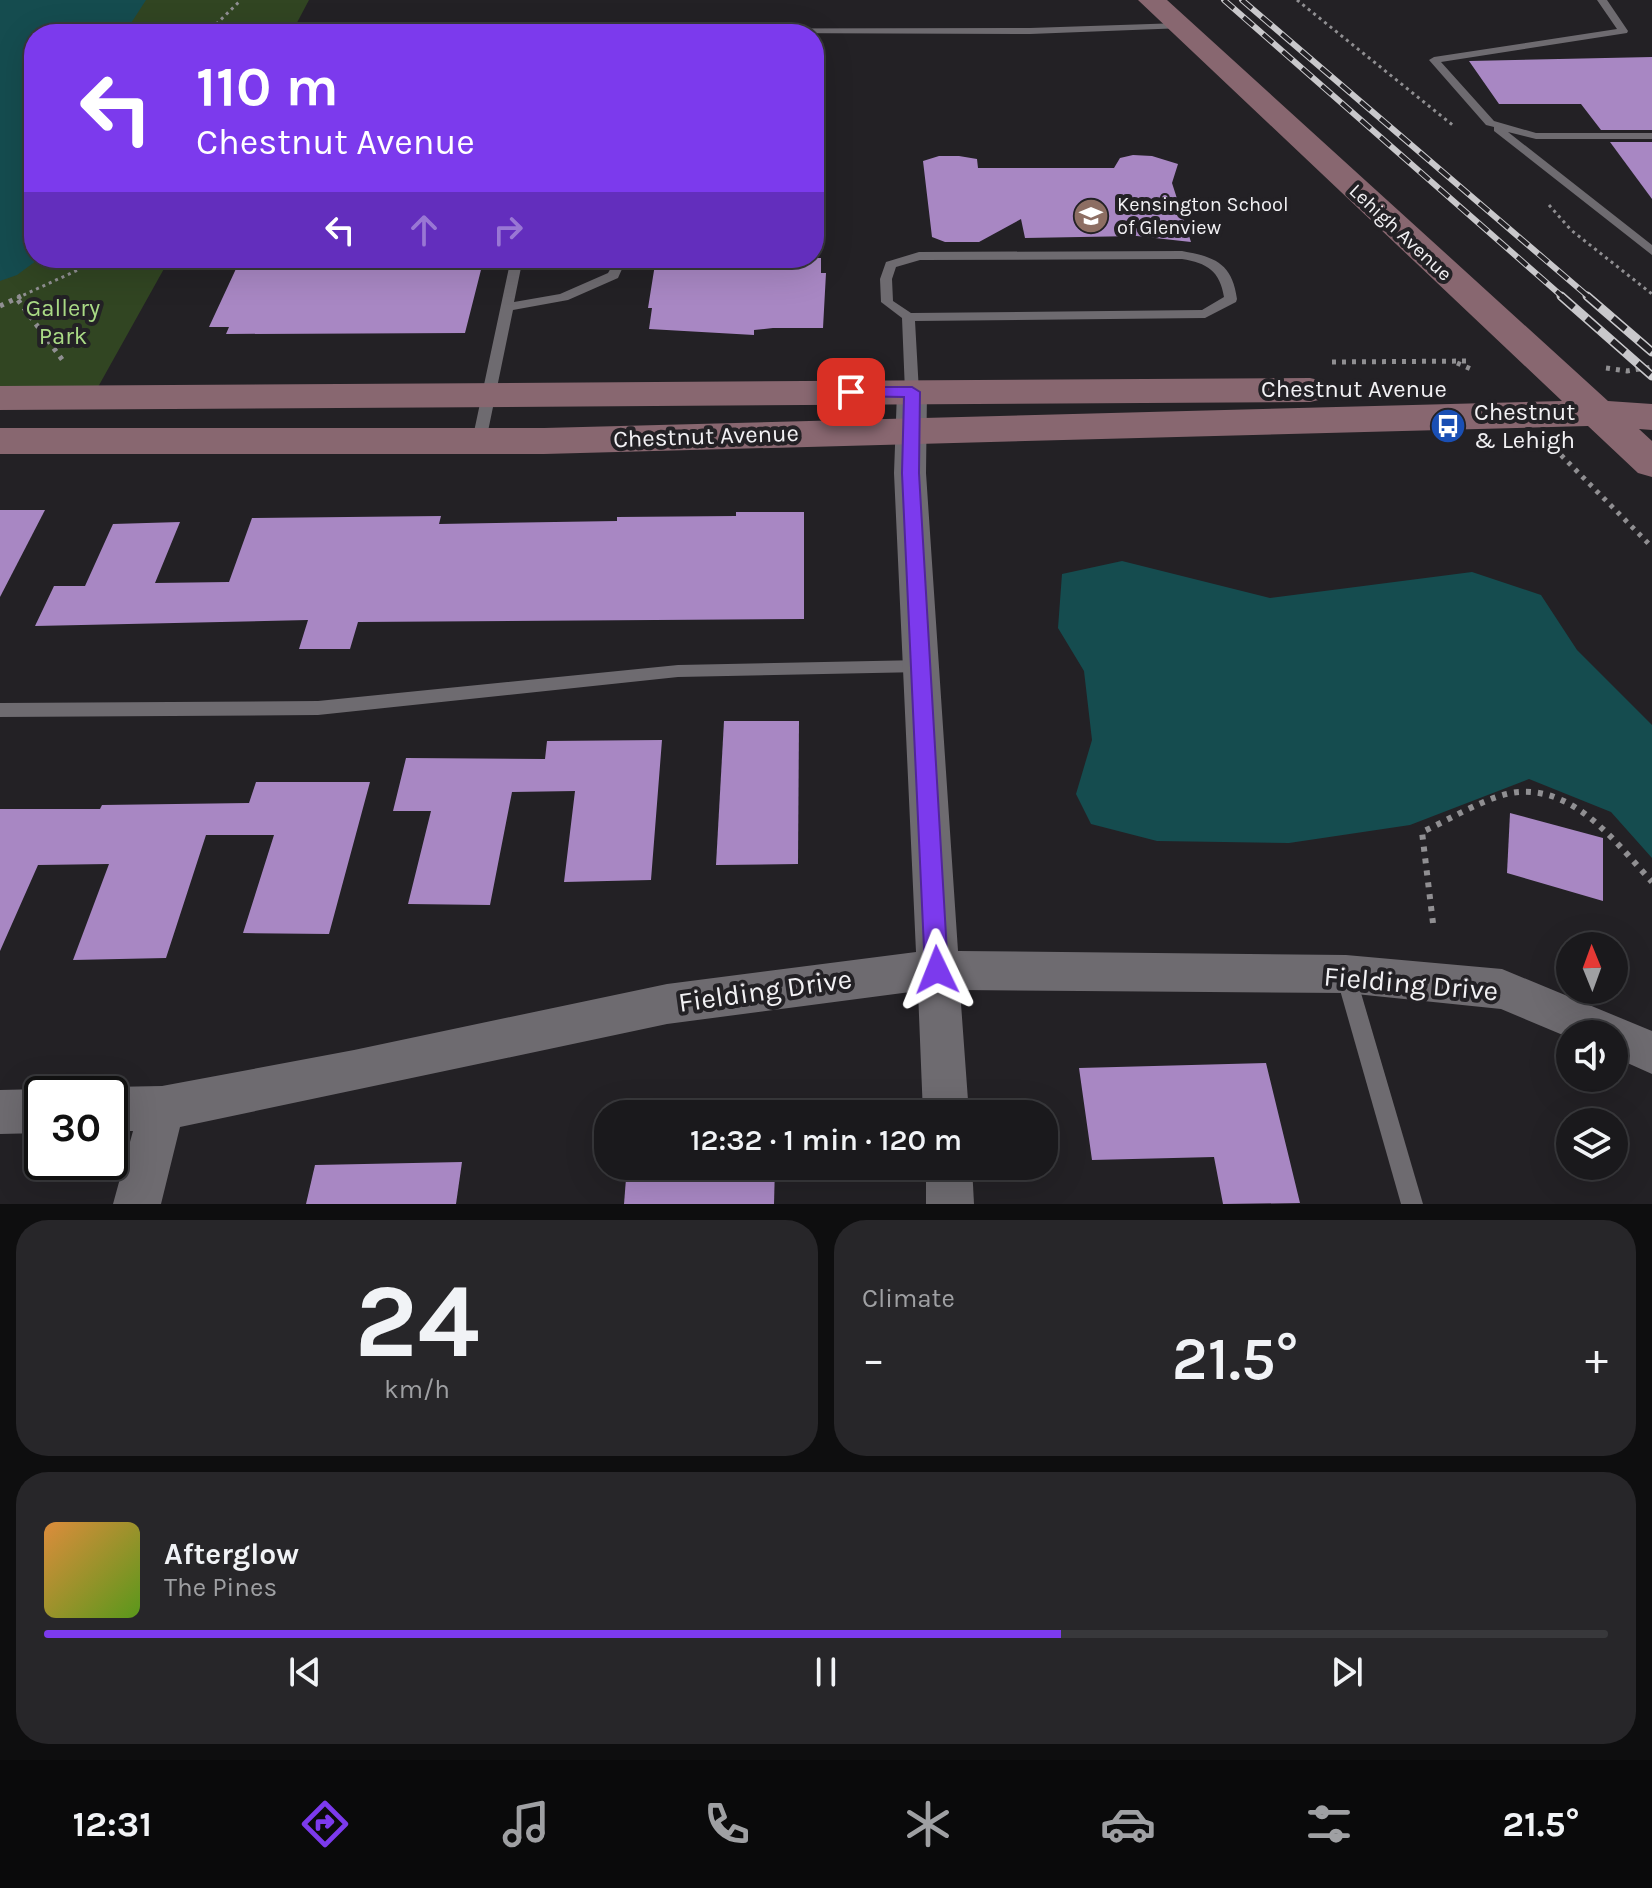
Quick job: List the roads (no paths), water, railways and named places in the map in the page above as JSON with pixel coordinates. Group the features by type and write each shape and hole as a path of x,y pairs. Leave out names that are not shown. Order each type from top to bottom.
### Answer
{"street":[{"name":"Lehigh Avenue","path":"1151,0 1590,389 1652,463"},
{"name":"Chestnut Avenue","path":"1590,389 1652,417"},
{"name":"Chestnut Avenue","path":"0,441 479,441 911,410 1652,389"},
{"name":"Chestnut Avenue","path":"0,398 488,395 911,410"},
{"path":"911,410 945,1100"},
{"name":"Fielding Drive","path":"128,1109 162,1108 354,1071 667,1004 866,976 937,970 1346,974 1502,989 1578,1020"},
{"name":"Fielding Drive","path":"1628,1041 1652,1053"},
{"path":"137,1204 162,1108"},
{"path":"0,1112 24,1111"},
{"path":"949,1180 950,1204"}],"lane":[{"path":"1602,0 1623,31 1434,60 1490,123 1652,251"},
{"path":"824,31 1030,31 1180,26"},
{"path":"1490,123 1536,136 1652,136"},
{"path":"1182,255 1210,260 1229,281 1231,299 1205,314 908,317 887,302 886,279 890,265 919,256 1182,255"},
{"path":"479,441 515,268"},
{"path":"507,307 563,297 614,275 616,269"},
{"path":"908,317 911,410"},
{"path":"0,710 318,708 678,671 922,666"},
{"path":"1346,974 1412,1204"}],"water":[{"path":"0,0 146,0 130,24 24,24 24,268 26,268 0,281"},
{"path":"1122,561 1270,598 1472,572 1541,595 1577,650 1652,725 1652,858 1611,812 1529,779 1410,825 1289,843 1157,841 1091,824 1076,794 1092,740 1084,671 1058,628 1062,574"}],"railway":[{"path":"1224,0 1564,298"},
{"path":"1242,0 1590,298"},
{"path":"1561,296 1652,376"},
{"path":"1587,296 1652,352"}],"place":[{"name":"Kensington School of Glenview","path":"1091,216"},
{"name":"Chestnut & Lehigh","path":"1448,426"}],"park label":[{"name":"Gallery Park","path":"63,322"}]}
